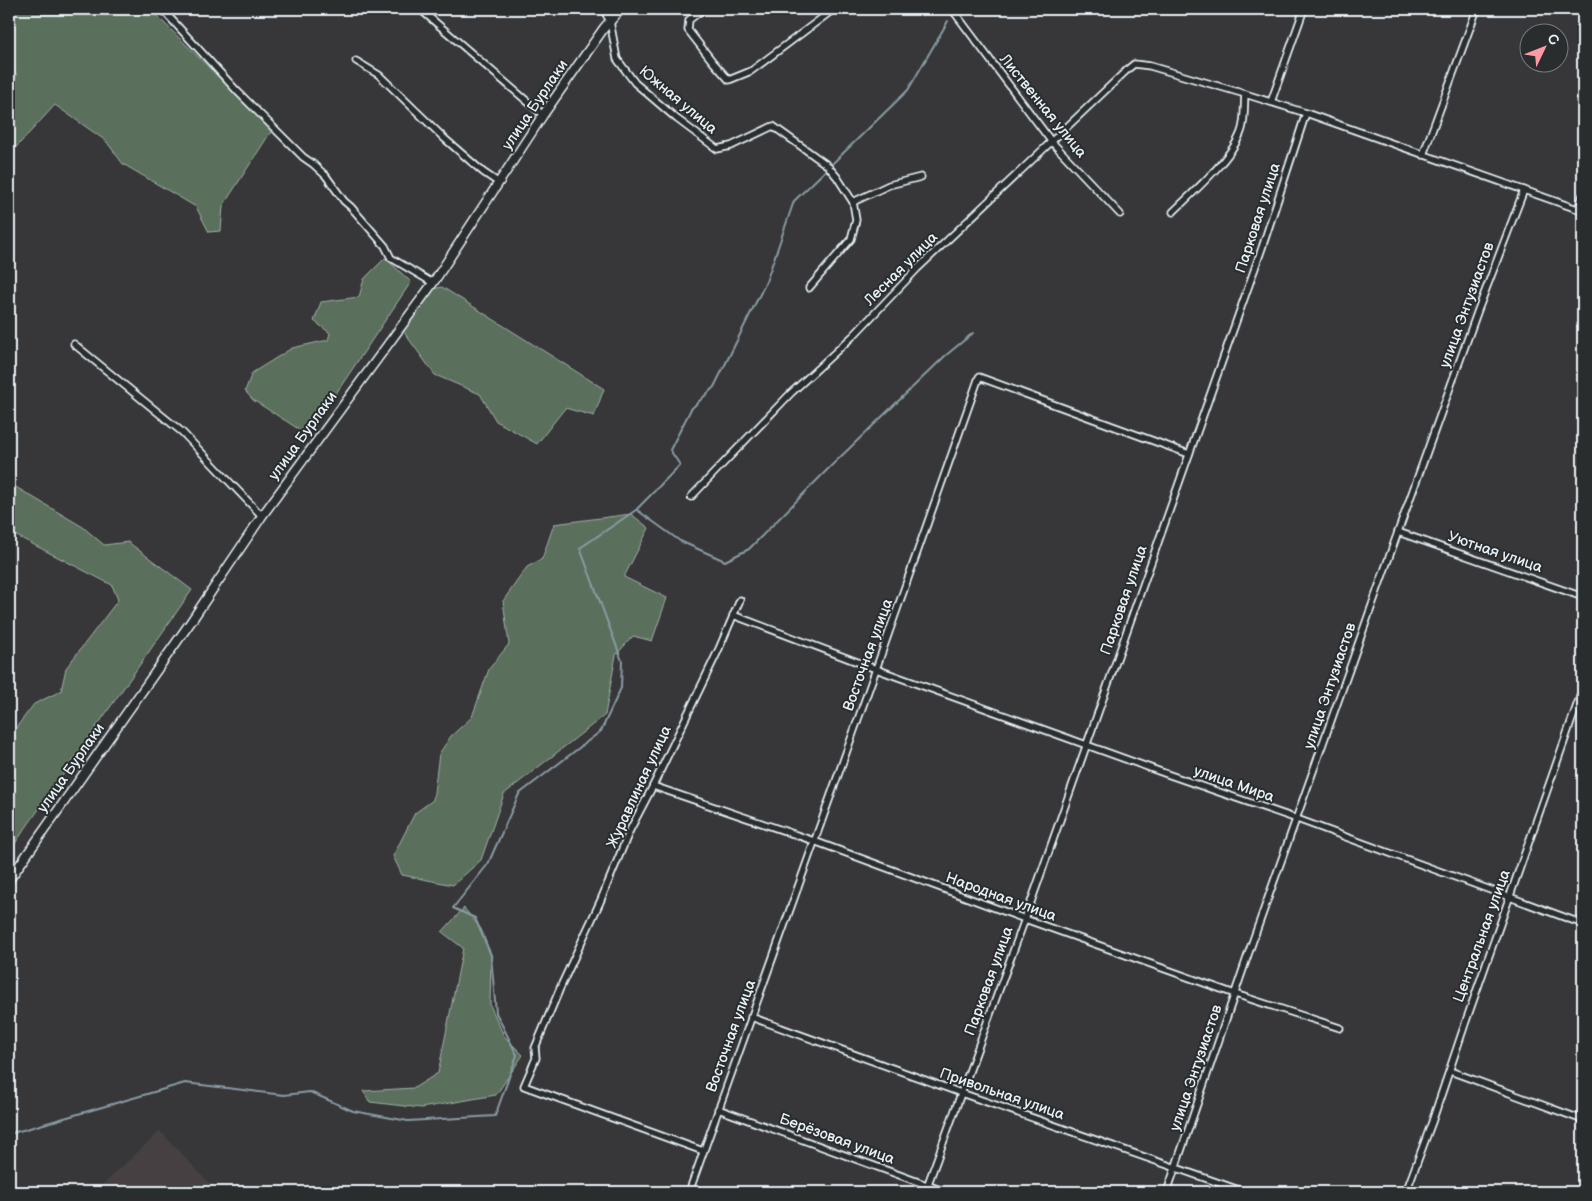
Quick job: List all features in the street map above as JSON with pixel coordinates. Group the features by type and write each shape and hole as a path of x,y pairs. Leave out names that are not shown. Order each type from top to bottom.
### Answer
{"street":[{"path":"162,9 238,91 303,157 326,176 344,201 385,246 392,258 433,283"},
{"path":"420,9 543,115"},
{"name":"Южная улица","path":"603,9 610,21 617,60 635,83 697,135 717,149 731,146 773,126 827,164 837,177 853,202 856,220 852,239 809,288"},
{"name":"улица Бурлаки","path":"9,880 190,623 262,516 433,283 543,115 610,21 621,9"},
{"path":"703,9 689,20 688,30 712,62 729,80 751,71 834,9"},
{"name":"Лиственная улица","path":"952,9 1051,141 1120,214"},
{"path":"1271,102 1304,9"},
{"path":"1423,154 1477,9"},
{"path":"356,61 379,75 445,139 483,172 499,182"},
{"name":"Лесная улица","path":"691,497 791,393 854,336 917,269 1134,64 1150,66 1245,94"},
{"path":"1173,212 1220,164 1236,142 1242,127 1245,94 1306,113 1581,210 1583,195"},
{"name":"Парковая улица","path":"925,1192 1025,919 1262,248 1306,113"},
{"path":"853,202 889,186 921,177"},
{"name":"улица Энтузиастов","path":"1167,1192 1398,532 1478,310 1524,190"},
{"path":"74,344 182,432 262,516"},
{"name":"Восточная улица","path":"689,1192 979,377 1189,454"},
{"name":"Уютная улица","path":"1398,532 1583,597"},
{"name":"Журавлиная улица","path":"703,1151 524,1086 536,1058 536,1048 561,986 600,902 630,830 718,651 740,600"},
{"name":"улица Мира","path":"733,615 1086,746 1297,819 1583,924"},
{"name":"Центральная улица","path":"1406,1192 1583,688"},
{"name":"Народная улица","path":"653,786 814,841 1235,994 1340,1028"},
{"name":"Привольная улица","path":"751,1017 961,1093 1245,1192"},
{"path":"1450,1071 1583,1120"},
{"name":"Берёзовая улица","path":"718,1109 946,1192"}],"shaded area":[{"path":"160,1131 218,1192 95,1192"}],"green space":[{"path":"9,9 150,9 272,130 223,206 221,231 209,232 196,207 123,164 106,141 55,105 9,155 9,86 17,75 9,63"},
{"path":"385,258 411,282 308,435 253,400 245,391 252,373 292,348 328,340 330,333 314,321 321,302 359,297 364,279"},
{"path":"442,287 604,389 594,416 565,408 537,444 496,421 480,394 435,375 403,331 433,289"},
{"path":"9,483 83,527 104,545 128,542 192,590 9,852 9,737 34,704 61,691 66,668 118,600 112,585 9,532"},
{"path":"631,514 649,528 624,577 667,598 652,641 633,636 616,655 605,715 504,794 481,860 453,885 402,875 393,856 415,813 433,800 439,754 451,736 472,717 489,669 509,644 503,601 527,567 542,559 554,524"},
{"path":"464,908 481,929 491,956 490,1005 504,1036 523,1055 496,1095 421,1108 370,1102 363,1091 414,1088 438,1073 463,948 442,932"}],"waterway":[{"path":"833,163 908,90 948,21"},
{"path":"9,1134 185,1083 284,1095 310,1092 353,1111 408,1121 495,1116 517,1055 496,1013 491,955 475,918 453,908 488,864 519,794 601,731 621,688 622,661 580,548 636,510 680,465 670,450 691,409 714,387 766,282 794,201 825,171"},
{"path":"637,510 680,541 725,561 749,549 830,467 945,356 973,333"}]}
